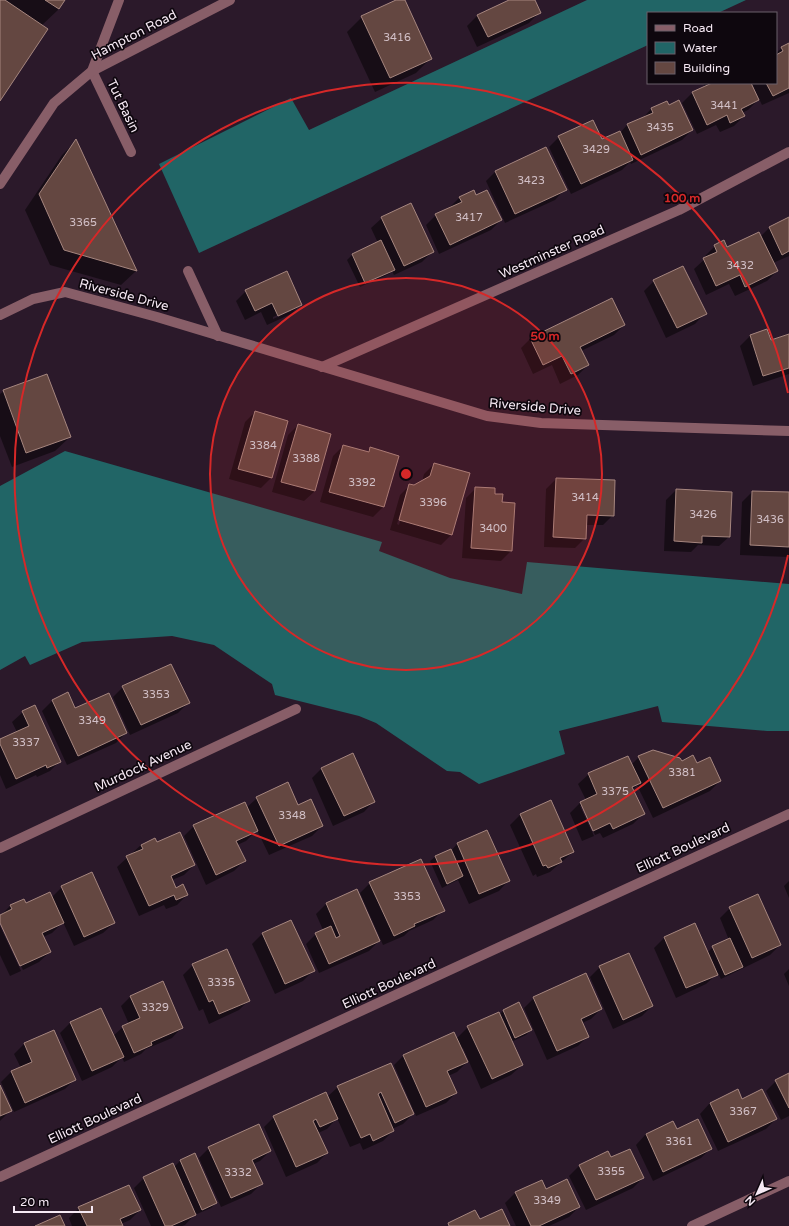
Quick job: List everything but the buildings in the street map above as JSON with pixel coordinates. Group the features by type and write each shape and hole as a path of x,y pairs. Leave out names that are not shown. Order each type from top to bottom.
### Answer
{"street":[{"path":"92,71 119,0"},
{"name":"Hampton Road","path":"0,184 54,103 92,71 230,0"},
{"name":"Tut Basin","path":"92,71 132,152"},
{"name":"Westminster Road","path":"322,367 680,210 789,152"},
{"path":"188,271 218,336"},
{"name":"Riverside Drive","path":"0,315 33,299 65,292 157,317 487,416 541,423 789,431"},
{"name":"Murdock Avenue","path":"0,848 296,709"},
{"name":"Elliott Boulevard","path":"0,1177 789,814"},
{"path":"692,1226 789,1181"}],"water":[{"path":"587,0 746,0 720,12 647,12 647,45 199,253 159,164 291,98 309,130"},
{"path":"65,451 382,542 379,551 450,578 522,594 527,562 789,584 789,731 767,731 662,722 658,706 559,731 565,754 479,784 460,772 447,771 376,723 359,716 275,695 272,684 214,645 172,636 82,642 30,665 25,656 0,670 0,486"}]}
